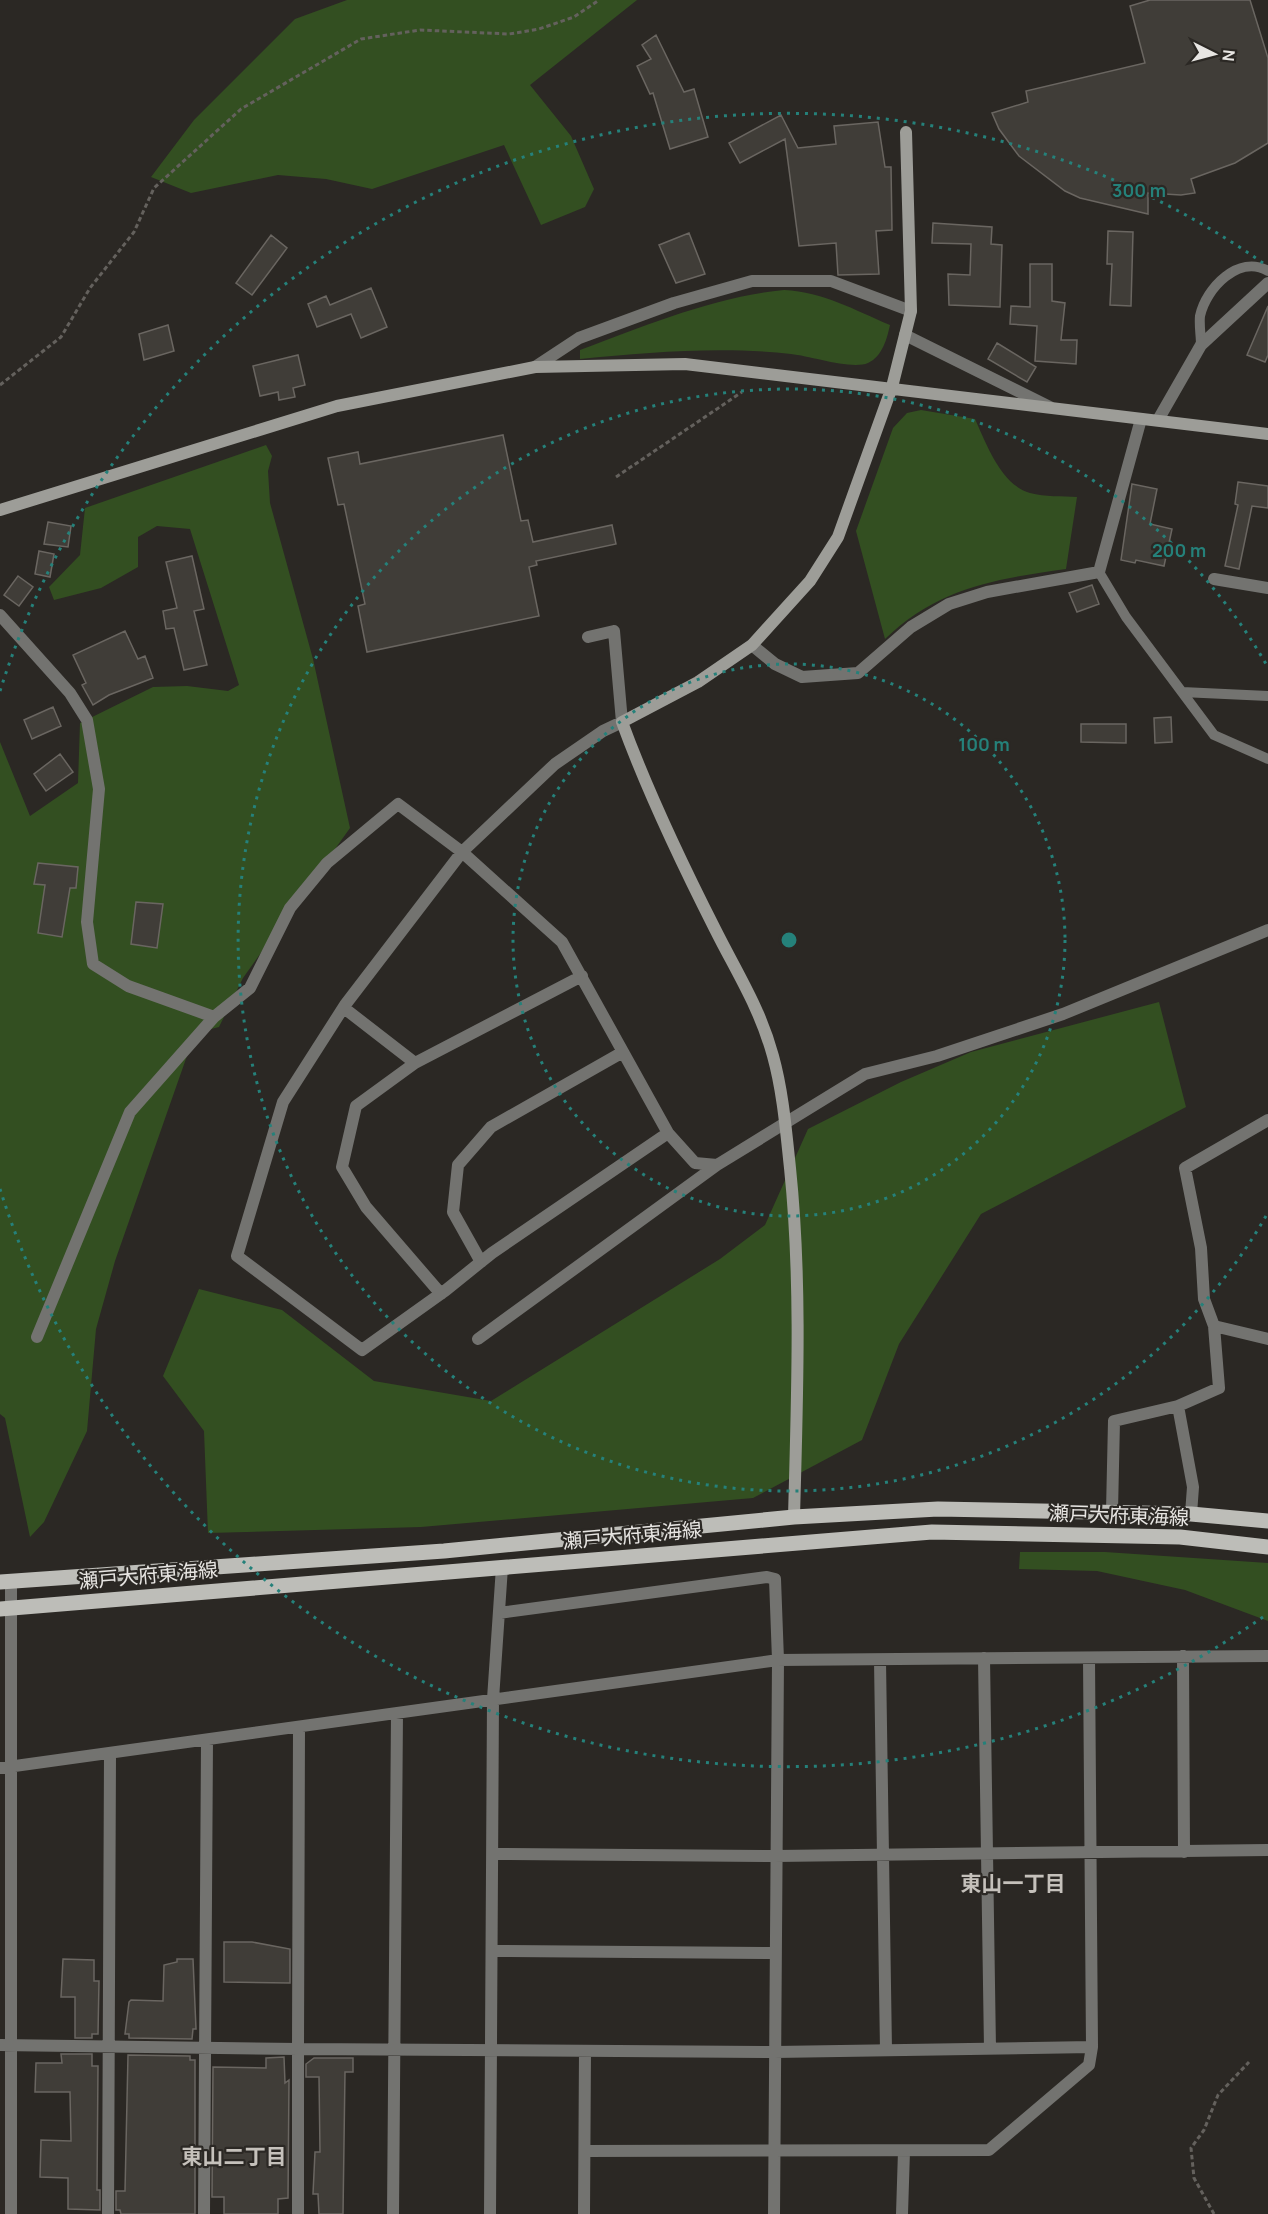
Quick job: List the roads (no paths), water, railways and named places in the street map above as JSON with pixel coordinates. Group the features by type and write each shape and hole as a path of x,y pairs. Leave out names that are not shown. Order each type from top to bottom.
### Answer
{"main road":[{"name":"瀬戸大府東海線","path":"6,1581 444,1551 794,1517 938,1509 1112,1511 1191,1514 1268,1521"},
{"name":"瀬戸大府東海線","path":"5,1608 932,1532 1138,1536 1268,1547"}],"street":[{"path":"669,1133 482,1262 362,1350 237,1256 283,1102 344,1008 462,852 555,764 603,731 698,682 752,645 810,581 838,537 892,387 911,311 906,132"},
{"path":"535,367 579,338 674,303 752,281 831,281 911,311"},
{"path":"1158,420 1201,345 1268,283"},
{"path":"905,335 1052,407"},
{"path":"0,510 337,406 535,367 685,364 892,387 1268,434"},
{"path":"752,645 775,664 802,677 858,673 911,627 949,604 987,592 1099,572 1141,419"},
{"path":"1214,579 1268,588"},
{"path":"0,615 70,693 87,720 99,789 87,922 93,964 128,986 214,1017"},
{"path":"588,638 614,631 622,722 639,768 716,930 754,999 774,1057 785,1121 795,1219 798,1354 794,1517"},
{"path":"37,1337 130,1112 214,1017 250,988 290,908 327,863 398,804 462,852 562,942 669,1133 694,1164 717,1165"},
{"path":"478,1339 717,1165 785,1121 865,1074 937,1056 1063,1014 1148,977 1268,930"},
{"path":"441,1294 366,1207 342,1167 356,1106 415,1063 582,976"},
{"path":"344,1008 415,1063"},
{"path":"482,1262 453,1212 458,1165 491,1127 623,1052"},
{"path":"1112,1511 1114,1421 1178,1406 1219,1388 1214,1326 1204,1299 1201,1248 1185,1168 1268,1120"},
{"path":"1214,1326 1268,1339"},
{"path":"1178,1406 1193,1487 1191,1514"},
{"path":"490,2214 493,1698 502,1567"},
{"path":"499,1613 772,1577 776,1590 778,1660 774,2214"},
{"path":"6,1581 6,2045 11,2214"},
{"path":"1184,1656 1184,1852"},
{"path":"6,1768 299,1728 493,1698 778,1660 880,1661 1268,1656"},
{"path":"984,1658 990,2049"},
{"path":"585,2151 988,2150 1089,2066 1092,2047 1089,1659"},
{"path":"880,1661 886,2050"},
{"path":"393,2214 397,1713"},
{"path":"298,2214 299,1728"},
{"path":"204,2214 207,1741"},
{"path":"108,2214 110,1754"},
{"path":"493,1854 776,1856 1090,1854 1268,1850"},
{"path":"493,1951 775,1953"},
{"path":"6,2045 775,2052 1092,2047"},
{"path":"584,2214 585,2051"},
{"path":"902,2214 904,2151"}],"lane":[{"path":"1201,345 1200,318 1208,294 1242,267 1260,266 1268,271"},
{"path":"1099,572 1126,617 1214,735 1268,759"},
{"path":"1182,692 1268,696"}],"district":[{"name":"東山一丁目","path":"1013,1883"},
{"name":"東山二丁目","path":"234,2156"}]}
